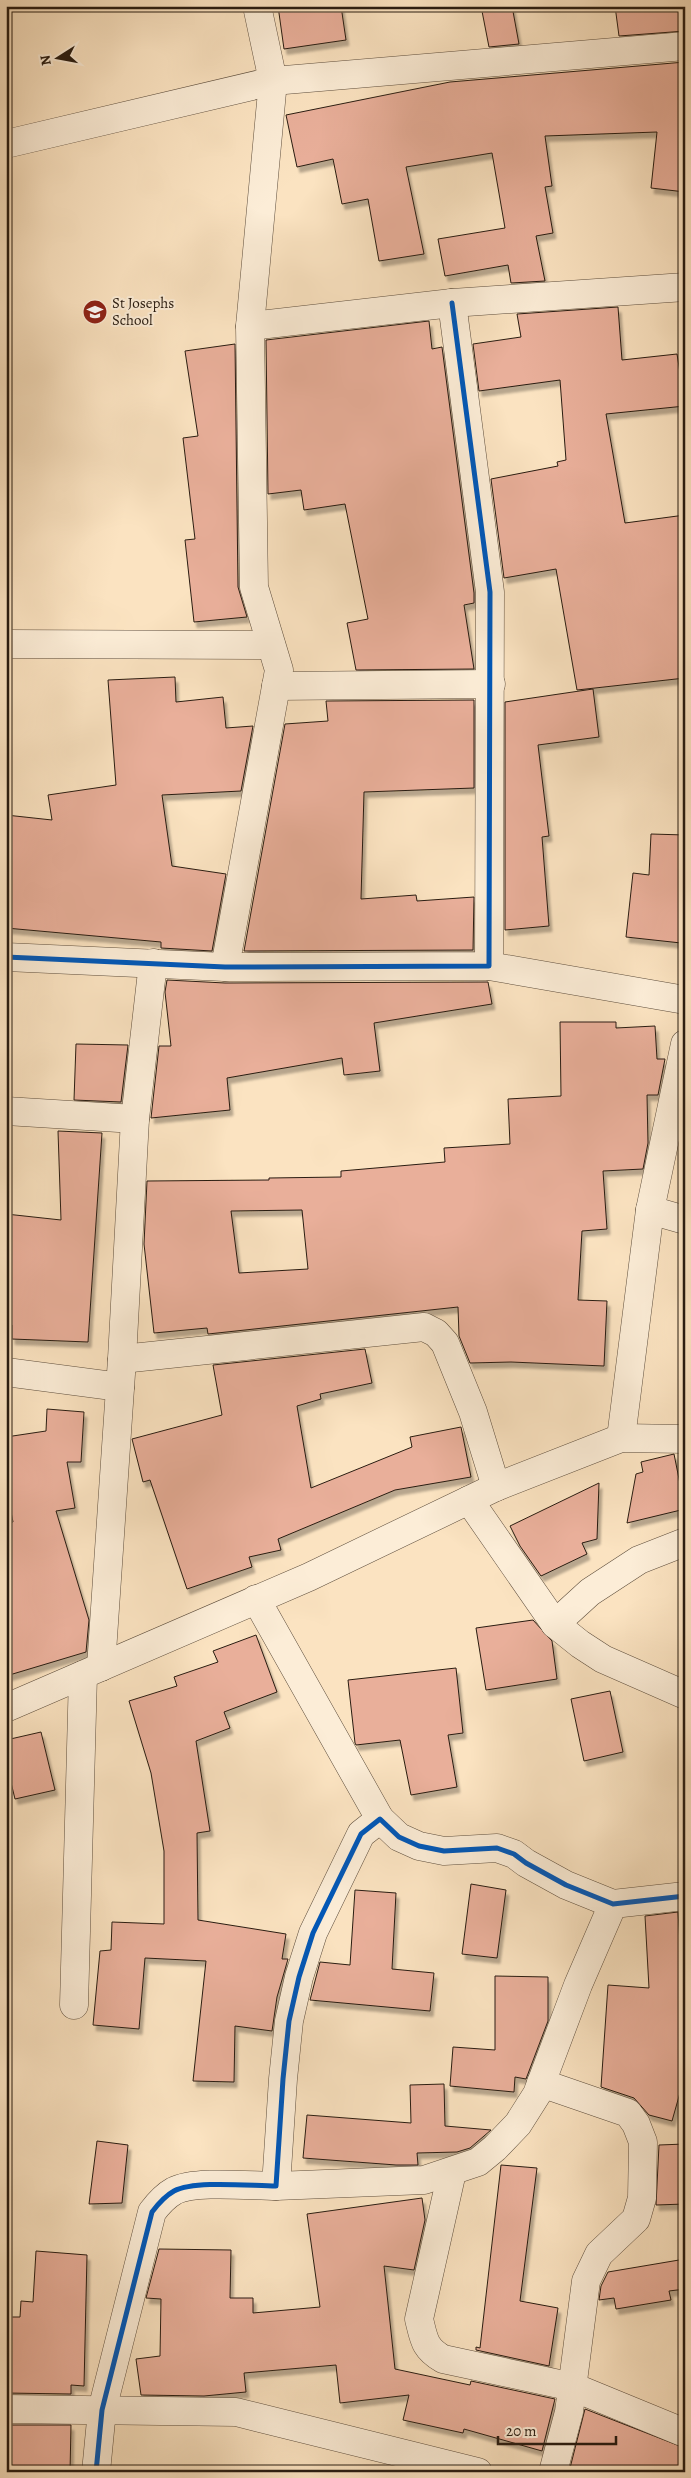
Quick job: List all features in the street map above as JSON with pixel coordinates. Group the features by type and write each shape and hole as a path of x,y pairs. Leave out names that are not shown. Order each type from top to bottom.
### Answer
{"street":[{"path":"225,967 279,670 254,587 250,326 273,81 257,6"},
{"path":"6,144 273,81 685,46"},
{"path":"250,326 452,303 685,287"},
{"path":"452,303 490,592 489,966"},
{"path":"6,644 271,645"},
{"path":"276,686 491,684"},
{"path":"6,958 153,962 225,967 489,966 685,1000"},
{"path":"74,2005 92,1671 120,1387 135,1119 153,962"},
{"path":"621,1438 650,1210 685,1044"},
{"path":"6,1111 135,1119"},
{"path":"650,1210 685,1220"},
{"path":"122,1359 424,1327 436,1333 445,1343 473,1412 496,1487"},
{"path":"6,1372 120,1387"},
{"path":"6,1708 309,1577 496,1487 621,1438 685,1440"},
{"path":"469,1500 555,1624 603,1659 685,1695"},
{"path":"555,1624 590,1592 639,1560 685,1542"},
{"path":"256,1599 380,1819 399,1837 420,1846 444,1851 497,1848 514,1854 526,1863 566,1885 613,1904 685,1896"},
{"path":"276,2186 282,2079 289,2021 299,1977 313,1933 361,1834 380,1819"},
{"path":"96,2472 102,2410 152,2212 162,2200 174,2191 189,2185 276,2186 424,2180 478,2162 496,2148 518,2124 541,2083 578,1985 613,1904"},
{"path":"541,2083 628,2113 636,2124 643,2142 642,2198 636,2219 599,2254 586,2281 573,2387 565,2429 553,2472"},
{"path":"452,2172 419,2319 423,2338 430,2352 443,2359 573,2387 685,2433"},
{"path":"6,2408 236,2412 478,2472"}],"building":[{"path":"278,6 341,6 346,40 284,49"},
{"path":"481,6 512,6 519,44 489,47"},
{"path":"615,6 685,6 685,31 619,36"},
{"path":"685,62 685,192 651,188 657,132 545,136 552,186 545,187 553,233 536,236 545,281 511,283 508,265 445,276 438,239 505,228 492,153 406,167 424,254 379,261 368,199 342,204 333,159 297,167 286,115 450,82"},
{"path":"618,307 622,360 677,354 680,373 685,373 685,406 606,414 625,523 685,515 685,678 577,690 556,569 504,578 491,479 558,466 557,462 566,460 560,380 479,391 473,344 521,337 517,314"},
{"path":"429,321 432,349 442,347 474,593 474,603 464,605 474,669 356,670 347,623 368,619 345,504 304,510 301,490 268,494 266,340"},
{"path":"235,344 238,587 247,617 194,622 185,540 195,539 183,438 198,436 185,351"},
{"path":"175,677 176,702 223,697 226,728 253,726 241,791 162,795 172,866 226,874 212,951 161,948 161,942 6,928 6,815 52,820 48,795 116,785 108,680"},
{"path":"593,689 599,737 538,745 549,836 542,837 549,926 505,930 505,702"},
{"path":"474,700 474,788 364,792 361,899 416,895 417,901 474,897 473,950 244,951 285,724 328,721 326,701"},
{"path":"651,834 685,835 685,908 681,943 626,937 633,873 649,875"},
{"path":"167,980 225,983 488,982 492,1004 374,1023 380,1071 344,1075 342,1058 227,1078 230,1110 151,1118 159,1046 171,1046 165,992"},
{"path":"560,1022 616,1022 616,1028 655,1026 657,1059 665,1059 658,1095 647,1095 648,1143 643,1169 603,1171 607,1229 582,1231 578,1300 607,1301 604,1366 511,1362 470,1363 459,1336 458,1307 208,1334 207,1328 154,1333 144,1244 147,1181 269,1180 269,1178 341,1177 341,1171 445,1162 444,1148 510,1144 508,1099 561,1096","holes":["302,1210 308,1269 239,1273 231,1211"]},
{"path":"76,1044 128,1045 121,1102 74,1100"},
{"path":"58,1131 102,1133 88,1342 12,1339 12,1325 6,1325 6,1214 61,1220"},
{"path":"365,1349 372,1383 320,1394 321,1399 297,1406 311,1488 412,1447 410,1437 461,1427 471,1477 395,1490 278,1539 281,1550 249,1557 252,1567 187,1589 150,1480 143,1482 132,1439 222,1415 213,1365"},
{"path":"47,1409 84,1412 81,1462 67,1462 75,1508 56,1511 89,1620 86,1652 6,1676 6,1523 13,1522 6,1486 6,1437 46,1431"},
{"path":"674,1454 685,1509 627,1523 636,1474 643,1472 641,1462"},
{"path":"599,1483 597,1539 582,1543 587,1554 541,1576 520,1546 510,1526"},
{"path":"533,1620 552,1641 557,1679 486,1690 476,1628"},
{"path":"256,1635 277,1692 224,1712 230,1728 196,1741 210,1831 197,1833 198,1920 286,1934 282,1959 288,1959 277,1997 272,2031 235,2026 234,2082 193,2081 206,1961 145,1958 139,2029 93,2025 100,1951 111,1950 112,1922 164,1924 164,1851 151,1773 129,1701 177,1686 174,1677 218,1662 213,1651"},
{"path":"456,1668 463,1733 448,1735 457,1787 411,1795 400,1740 356,1745 348,1680"},
{"path":"610,1691 623,1752 584,1761 571,1699"},
{"path":"41,1732 55,1790 15,1799 6,1762 6,1740"},
{"path":"471,1884 506,1890 497,1958 462,1954"},
{"path":"355,1890 396,1893 392,1969 434,1973 430,2011 310,2000 320,1962 350,1965"},
{"path":"678,1912 683,1990 685,1990 685,2075 672,2121 649,2115 634,2098 601,2087 608,1985 649,1988 645,1916"},
{"path":"495,1976 548,1977 548,2021 526,2079 515,2077 514,2092 450,2086 453,2047 495,2050"},
{"path":"444,2084 445,2126 491,2130 470,2148 457,2152 417,2153 418,2165 303,2158 307,2115 411,2123 410,2085"},
{"path":"97,2141 128,2145 122,2203 89,2204"},
{"path":"685,2144 685,2204 656,2205 659,2145"},
{"path":"501,2165 537,2168 520,2301 558,2308 549,2366 476,2350 476,2347 480,2348"},
{"path":"422,2198 425,2220 414,2270 384,2266 395,2369 470,2385 471,2381 555,2399 542,2451 464,2429 463,2433 403,2420 409,2395 340,2403 336,2365 244,2373 246,2392 204,2396 141,2395 136,2359 160,2356 161,2299 146,2298 159,2249 231,2250 230,2298 253,2298 253,2313 320,2307 307,2214"},
{"path":"36,2251 87,2255 84,2386 71,2385 71,2394 6,2393 6,2317 20,2317 21,2301 33,2302"},
{"path":"685,2259 685,2289 669,2291 671,2300 616,2309 614,2298 599,2300 601,2286 608,2272"},
{"path":"585,2409 685,2448 685,2472 569,2472"},
{"path":"6,2425 71,2425 70,2472 6,2472"}],"cycle path":[{"path":"6,957 225,967 489,966 490,592 452,303"},
{"path":"96,2472 102,2410 152,2212 168,2195 183,2188 209,2185 276,2186 289,2021 299,1977 313,1933 361,1834 380,1819 399,1837 419,1846 444,1851 497,1848 514,1854 526,1863 566,1885 613,1904 685,1896"}],"place":[{"name":"St Josephs School","path":"95,312"}]}
